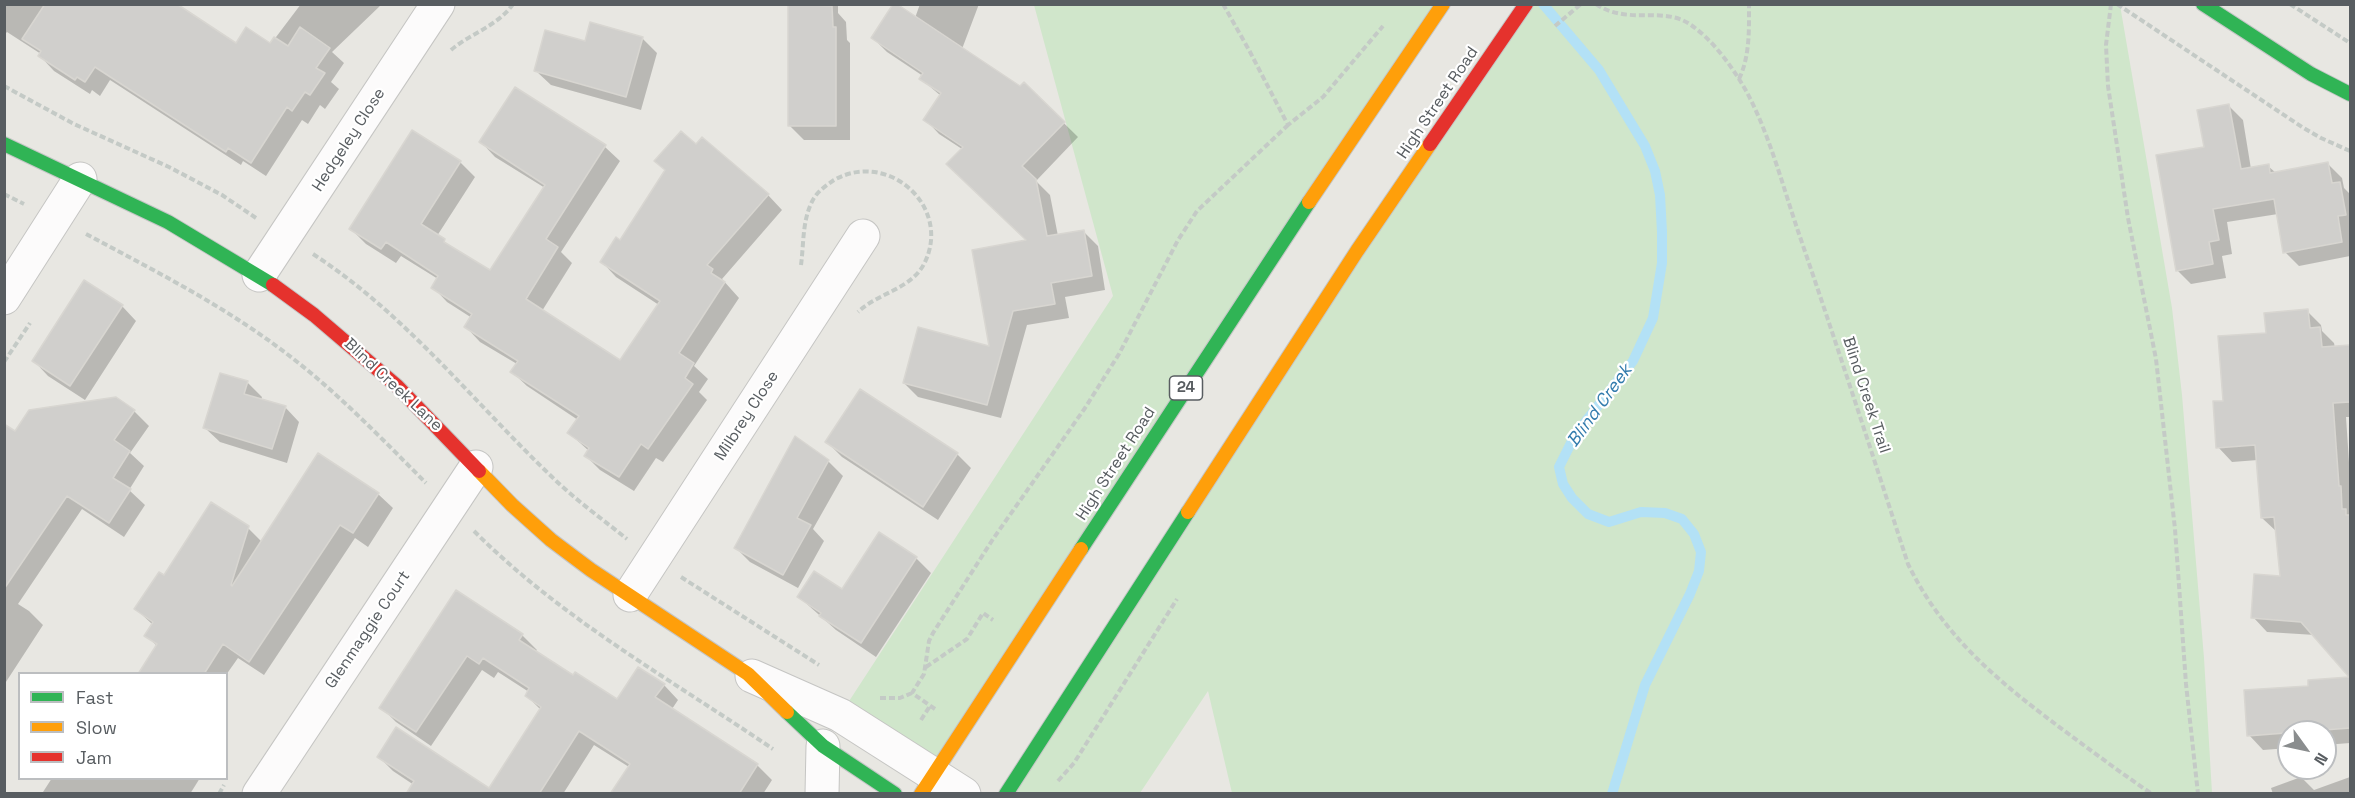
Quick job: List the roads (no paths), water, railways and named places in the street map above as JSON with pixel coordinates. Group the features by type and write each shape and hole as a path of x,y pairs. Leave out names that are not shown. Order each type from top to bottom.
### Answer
{"main road":[{"name":"High Street Road","path":"927,784 1259,276 1443,4"},
{"name":"High Street Road","path":"1006,794 1357,251 1526,4"},
{"path":"2203,4 2311,74 2350,94"},
{"name":"Blind Creek Lane","path":"4,144 168,222 259,276 314,315 397,386 512,505 551,540 591,570 747,674 823,746 895,794"}],"street":[{"name":"Hedgeley Close","path":"259,276 438,4"},
{"path":"4,298 81,179"},
{"name":"Milbrey Close","path":"630,595 863,236"},
{"name":"Glenmaggie Court","path":"259,794 476,467"},
{"name":"Blind Creek Lane","path":"747,674 840,715 927,784 964,794"},
{"path":"822,794 823,746"}],"waterway":[{"name":"Blind Creek","path":"1543,4 1599,70 1645,146 1655,171 1660,195 1662,232 1662,263 1653,318 1633,361 1575,435 1559,467 1563,484 1572,498 1588,514 1609,522 1641,512 1665,513 1682,519 1694,534 1701,552 1699,571 1690,594 1645,685 1612,794"}]}
